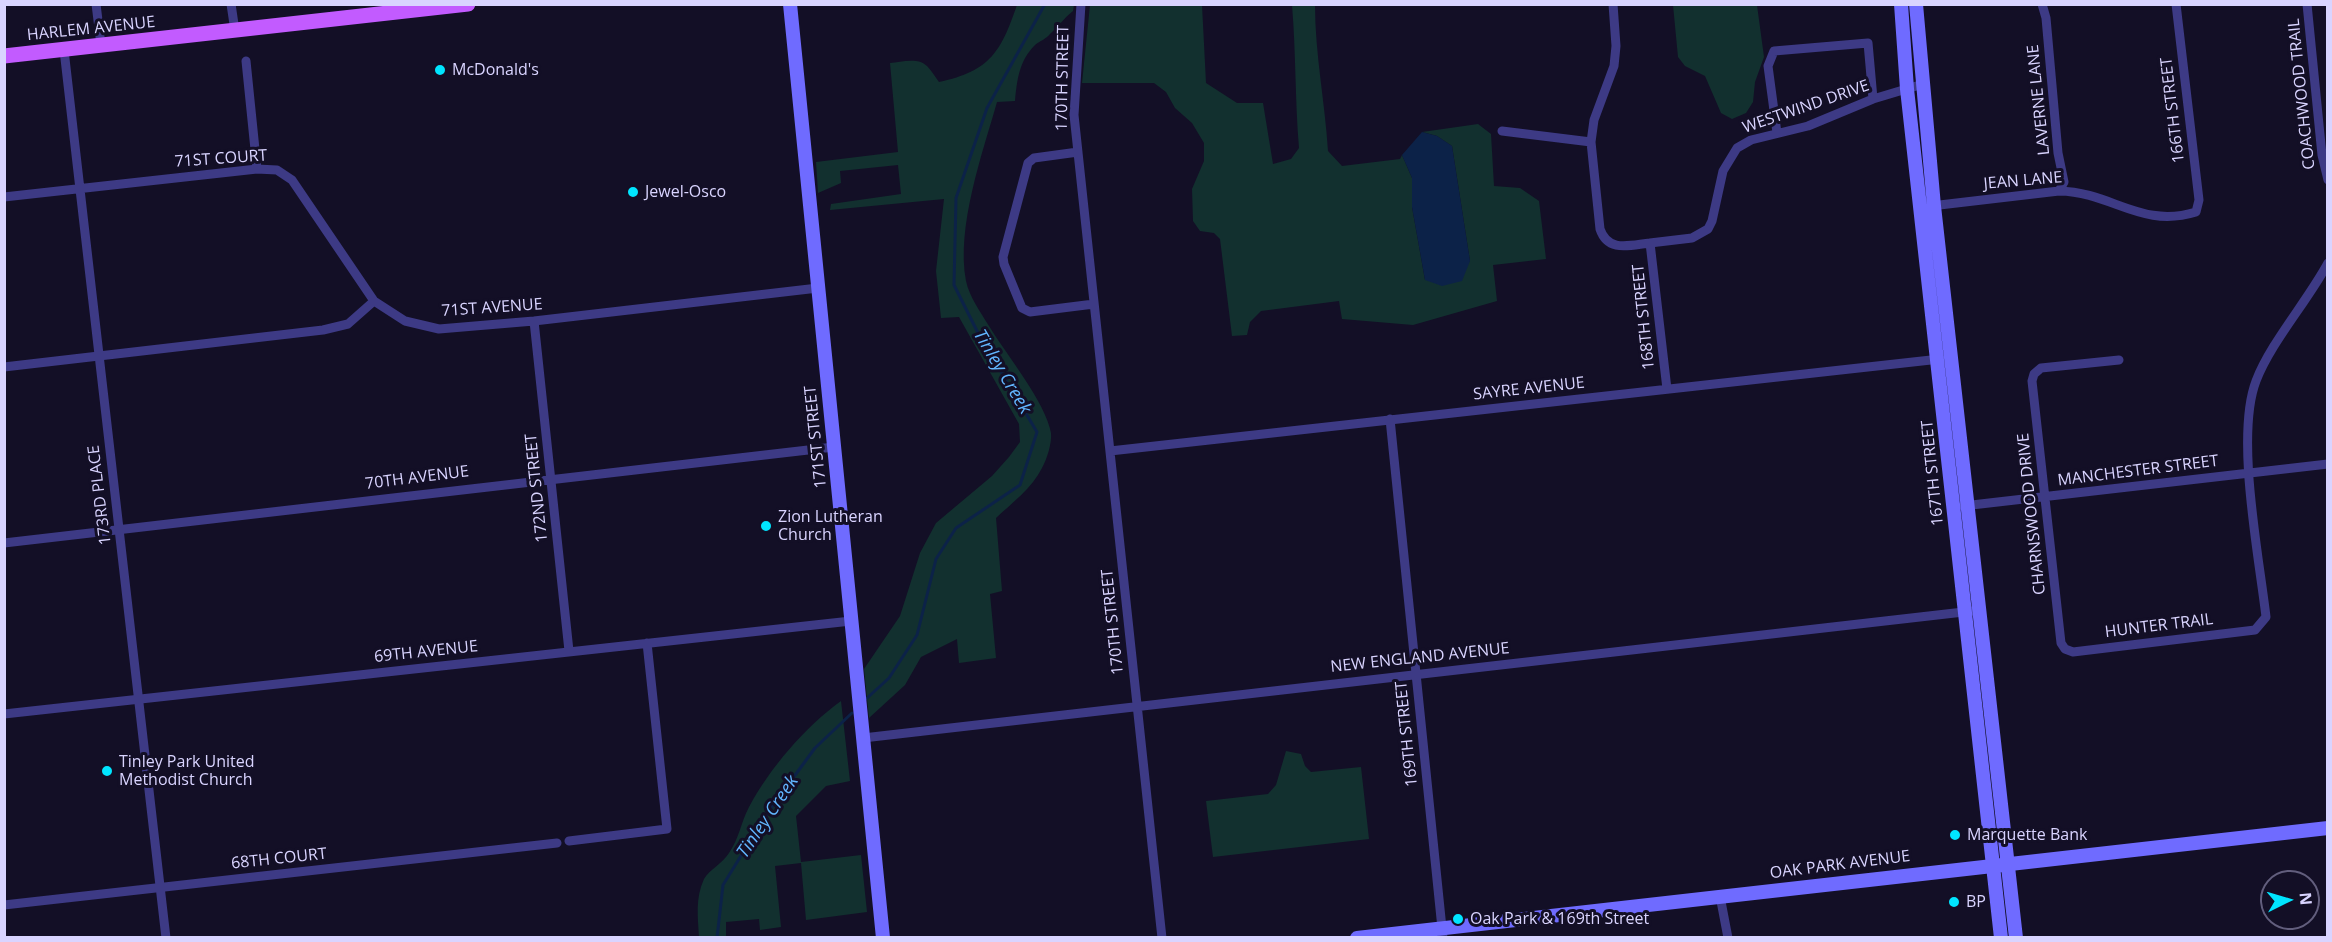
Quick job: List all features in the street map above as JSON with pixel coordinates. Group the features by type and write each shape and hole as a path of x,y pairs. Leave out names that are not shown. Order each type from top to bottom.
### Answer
{"main road":[{"name":"HARLEM AVENUE","path":"4,56 468,4"}],"street":[{"path":"96,4 101,45"},
{"path":"231,4 234,31"},
{"name":"171ST STREET","path":"790,4 883,938"},
{"name":"170TH STREET","path":"1081,4 1074,115 1162,938"},
{"name":"168TH STREET","path":"1613,4 1616,46 1614,66 1594,120 1591,142 1602,236 1614,246 1650,243 1666,389"},
{"name":"167TH STREET","path":"1901,4 1907,89 1927,206 1945,358 1969,506 2016,938"},
{"name":"167TH STREET","path":"1916,4 1923,84 1927,206"},
{"name":"LAVERNE LANE","path":"2042,4 2046,18 2058,153 2064,182 2060,191"},
{"name":"166TH STREET","path":"2176,4 2199,200 2196,212"},
{"name":"COACHWOOD TRAIL","path":"2307,4 2322,154 2328,180"},
{"path":"1777,133 1768,66 1774,51 1868,43 1873,99"},
{"name":"173RD PLACE","path":"64,50 166,938"},
{"path":"246,61 257,169"},
{"name":"WESTWIND DRIVE","path":"1650,243 1692,238 1708,229 1712,221 1723,171 1730,157 1751,140 1808,126 1873,99 1923,84"},
{"path":"1502,132 1591,142"},
{"name":"170TH STREET","path":"1078,152 1034,158 1028,163 1003,257 1022,308 1030,312 1094,304"},
{"name":"71ST COURT","path":"4,197 257,169 277,170 292,180 374,301"},
{"name":"JEAN LANE","path":"1927,206 2060,191 2099,197 2144,216 2196,212"},
{"path":"2250,472 2247,430 2256,381 2268,355 2297,315 2328,263"},
{"name":"71ST AVENUE","path":"374,301 405,321 439,329 534,321 818,288"},
{"path":"4,367 323,330 348,324 374,301"},
{"name":"172ND STREET","path":"534,321 569,651"},
{"name":"167TH STREET","path":"1945,358 1953,508 2001,938"},
{"name":"SAYRE AVENUE","path":"1110,451 1945,358"},
{"name":"CHARNSWOOD DRIVE","path":"2066,650 2061,643 2032,381 2034,374 2041,368 2119,360"},
{"name":"169TH STREET","path":"1390,419 1443,933"},
{"name":"70TH AVENUE","path":"4,543 834,447"},
{"name":"MANCHESTER STREET","path":"1953,508 2328,464"},
{"name":"HUNTER TRAIL","path":"2066,650 2073,652 2255,630 2266,617 2250,472"},
{"name":"NEW ENGLAND AVENUE","path":"863,738 1981,610"},
{"name":"69TH AVENUE","path":"4,714 851,621"},
{"path":"569,841 667,830 647,643"},
{"name":"OAK PARK AVENUE","path":"1357,938 1443,933 1720,896 2328,828"},
{"name":"68TH COURT","path":"4,905 557,843"},
{"path":"1720,896 1728,938"}],"green space":[{"path":"1017,5 1074,5 1073,11 1048,36 1035,45 1025,58 1018,78 1015,101 997,102 972,191 967,215 964,260 966,281 972,298 1042,408 1051,433 1050,446 1044,464 1033,482 996,518 1002,591 990,594 996,658 959,663 957,639 921,657 905,685 869,718 864,669 900,616 920,553 936,523 992,476 1009,457 1020,442 1019,424 959,317 941,318 936,271 944,199 830,210 831,204 901,194 898,165 840,171 841,183 818,193 816,162 898,152 890,63 909,61 923,63 939,82 971,72 992,57 999,47"},
{"path":"1090,5 1202,5 1206,83 1237,103 1263,103 1273,164 1291,159 1299,148 1292,5 1315,5 1328,151 1342,166 1400,159 1402,155 1412,178 1412,207 1425,280 1470,261 1452,146 1437,136 1422,132 1478,124 1491,134 1494,186 1520,188 1539,201 1546,259 1493,265 1497,301 1413,325 1342,319 1339,301 1261,311 1250,322 1247,335 1232,336 1220,239 1214,233 1200,231 1193,221 1192,189 1204,161 1204,143 1192,123 1175,108 1166,92 1154,83 1082,83"},
{"path":"1673,5 1757,5 1764,57 1755,82 1753,102 1746,113 1732,119 1721,113 1705,76 1685,66 1678,57"},
{"path":"841,701 850,781 826,786 796,816 801,862 861,855 867,912 806,920 801,863 775,866 781,927 760,930 759,919 726,922 726,937 699,937 698,901 704,879 729,853 749,807 778,763 814,723"},
{"path":"1286,751 1301,754 1305,766 1311,772 1361,767 1369,839 1213,857 1206,801 1268,794 1276,785"}],"water":[{"path":"1422,132 1437,136 1452,146 1470,261 1462,281 1442,286 1425,280 1412,207 1412,178 1402,155"}],"waterway":[{"name":"Tinley Creek","path":"866,699 889,678 917,635 936,559 956,528 1020,485 1037,432 979,335 954,285 956,198 987,108 1045,4"},
{"name":"Tinley Creek","path":"717,938 723,885 768,812 815,748 852,713"}],"place":[{"name":"McDonald's","path":"440,70"},
{"name":"Jewel-Osco","path":"633,192"},
{"name":"Zion Lutheran Church","path":"766,526"},
{"name":"Tinley Park United Methodist Church","path":"107,771"},
{"name":"Marquette Bank","path":"1955,835"},
{"name":"BP","path":"1954,902"},
{"name":"Oak Park & 169th Street","path":"1458,919"}]}
